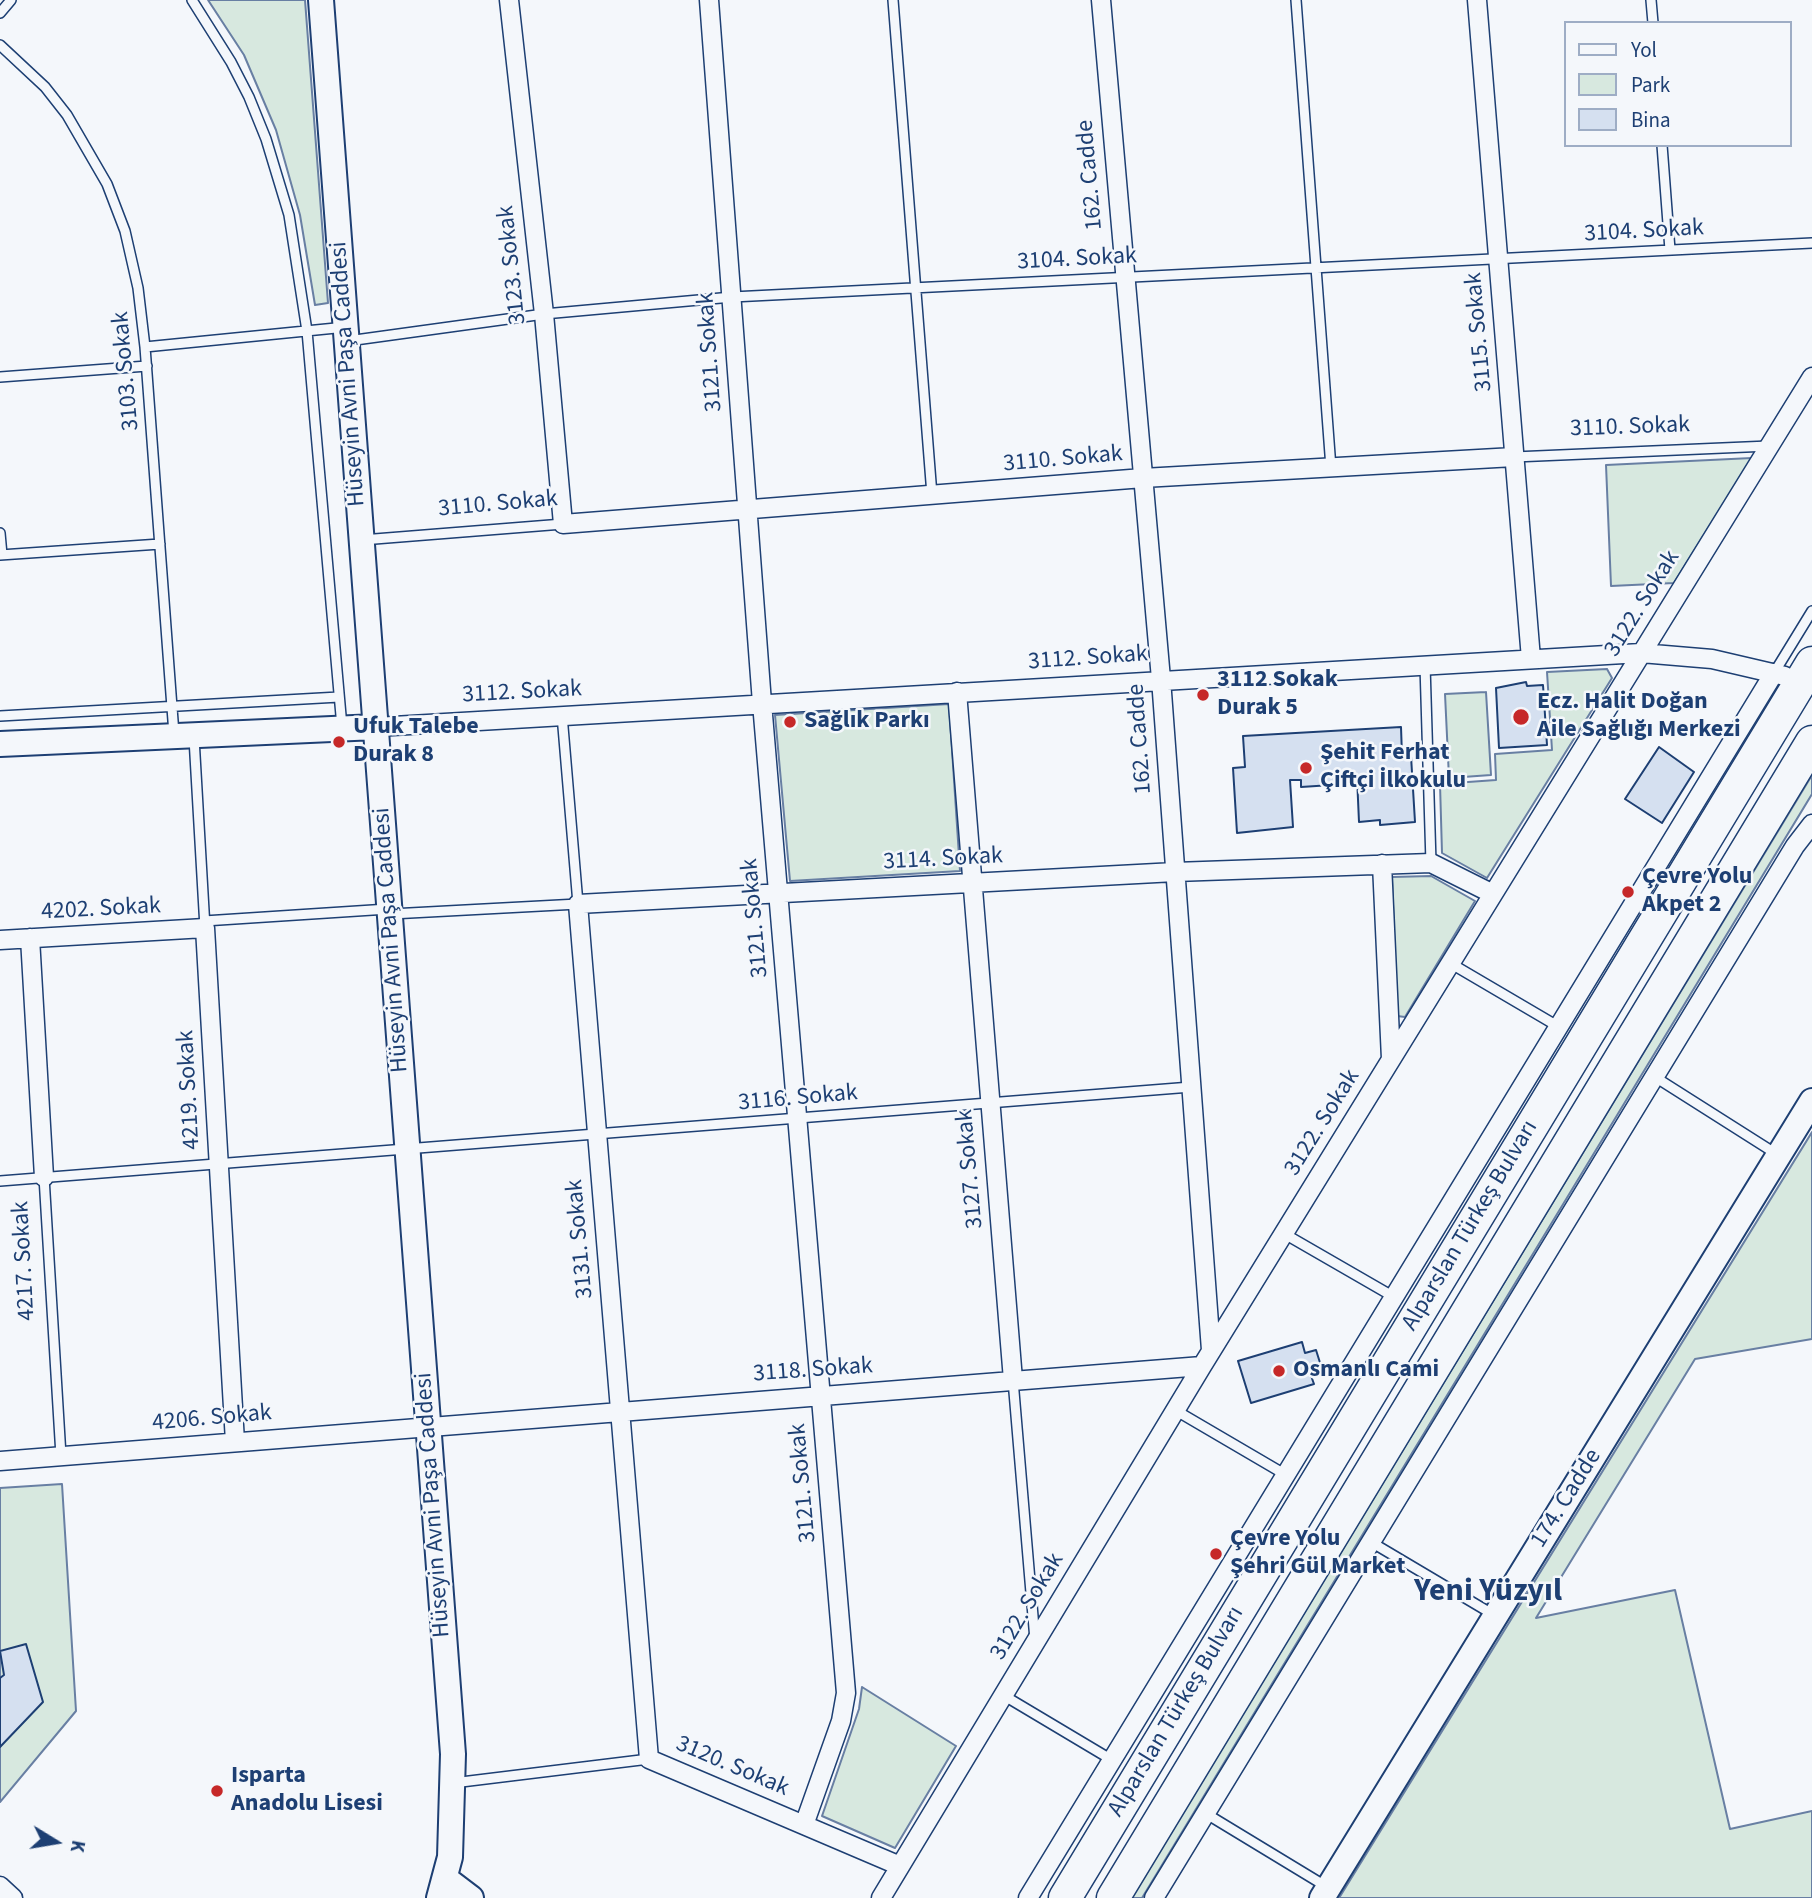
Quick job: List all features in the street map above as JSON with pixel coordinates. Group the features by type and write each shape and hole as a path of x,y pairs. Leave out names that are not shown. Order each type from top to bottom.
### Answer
{"highway":[{"name":"Alparslan Türkeş Bulvarı","path":"1065,1898 1796,672"},
{"name":"Alparslan Türkeş Bulvarı","path":"1113,1898 1812,742"}],"main road":[{"name":"Hüseyin Avni Paşa Caddesi","path":"321,0 453,1783 453,1823 442,1889"},
{"path":"0,744 376,727"},
{"name":"174. Cadde","path":"1325,1893 1812,1101"},
{"path":"442,1889 471,1898"}],"street":[{"name":"3123. Sokak","path":"509,0 544,314 563,524"},
{"name":"3121. Sokak","path":"709,0 762,704 846,1693 841,1721 804,1825"},
{"name":"162. Cadde","path":"1101,0 1161,679 1191,1087 1206,1358"},
{"name":"3115. Sokak","path":"1477,0 1531,659"},
{"name":"3122. Sokak","path":"881,1898 1206,1358 1812,377"},
{"name":"3110. Sokak","path":"563,524 1143,478 1514,457"},
{"name":"3112. Sokak","path":"376,727 1641,653 1712,659 1796,672"},
{"path":"1028,1898 1559,1027 1796,672"},
{"name":"3127. Sokak","path":"957,692 1013,1380"},
{"path":"1795,846 1798,832 1812,817"},
{"path":"1154,1898 1795,846 1806,836 1812,824"},
{"name":"3114. Sokak","path":"578,904 1175,872 1431,863 1493,894"},
{"path":"1382,864 1391,1059"},
{"name":"3131. Sokak","path":"578,904 649,1759"},
{"name":"4202. Sokak","path":"0,940 204,925"},
{"name":"4219. Sokak","path":"204,925 235,1442"},
{"name":"4217. Sokak","path":"30,938 44,1177"},
{"name":"3118. Sokak","path":"428,1426 1013,1380 1206,1358"},
{"name":"4206. Sokak","path":"0,1461 428,1426"},
{"name":"3120. Sokak","path":"649,1759 900,1866"},
{"path":"0,1886 13,1898"}],"lane":[{"path":"0,13 11,0"},
{"path":"192,0 231,62 266,139 289,215 307,331 342,728"},
{"path":"893,0 932,495"},
{"path":"1296,0 1331,468"},
{"path":"1651,0 1653,21"},
{"name":"3103. Sokak","path":"0,45 45,87 67,115 107,184 125,231 138,288 147,366 172,707 184,735"},
{"path":"1662,147 1670,250"},
{"name":"3104. Sokak","path":"145,347 307,331 346,334 732,297 1812,243"},
{"path":"0,377 147,366"},
{"name":"3110. Sokak","path":"1514,457 1769,446"},
{"name":"3110. Sokak","path":"362,540 563,524"},
{"path":"0,533 1,555 160,544"},
{"path":"1796,672 1812,611"},
{"path":"1425,665 1431,863"},
{"path":"0,716 340,697"},
{"name":"3131. Sokak","path":"562,715 578,904"},
{"name":"4219. Sokak","path":"184,735 204,925"},
{"name":"3114. Sokak","path":"389,911 578,904"},
{"name":"4202. Sokak","path":"204,925 389,911"},
{"path":"1450,963 1559,1027"},
{"path":"1655,1077 1779,1155"},
{"name":"3116. Sokak","path":"0,1181 1191,1087"},
{"name":"4217. Sokak","path":"44,1177 61,1456"},
{"path":"1283,1233 1394,1297"},
{"name":"3127. Sokak","path":"1013,1380 1035,1642"},
{"path":"1175,1410 1286,1475"},
{"path":"1371,1542 1496,1616"},
{"path":"1003,1695 1112,1760"},
{"name":"3120. Sokak","path":"453,1783 649,1759"},
{"path":"1205,1813 1325,1893"}],"green space":[{"path":"208,0 305,0 328,303 315,305 300,215 276,130 244,55"},
{"path":"1752,458 1674,583 1611,586 1606,465"},
{"path":"1607,669 1612,678 1487,878 1442,853 1440,784 1496,780 1495,754 1552,750 1547,672"},
{"path":"1486,692 1491,775 1449,778 1445,694"},
{"path":"949,704 960,871 790,881 775,715"},
{"path":"1812,775 1812,794 1142,1898 1131,1898"},
{"path":"1431,876 1475,901 1405,1017 1397,1016 1392,877"},
{"path":"1812,1132 1812,1339 1695,1359 1536,1618 1675,1590 1730,1829 1812,1811 1812,1898 1339,1898"},
{"path":"62,1484 76,1711 0,1802 0,1488"},
{"path":"862,1687 956,1746 895,1848 822,1816 859,1709"}],"building":[{"name":"Ecz. Halit Doğan Aile Sağlığı Merkezi","path":"1526,682 1527,686 1543,685 1547,745 1499,748 1496,688"},
{"path":"1401,727 1402,756 1411,756 1415,822 1380,825 1380,820 1359,822 1357,777 1347,778 1347,784 1301,787 1301,780 1290,780 1293,827 1237,833 1233,768 1245,767 1243,736"},
{"path":"1659,747 1694,772 1662,823 1625,799"},
{"name":"Osmanlı Cami","path":"1302,1342 1305,1353 1316,1350 1322,1369 1310,1373 1314,1384 1251,1403 1238,1361"},
{"path":"26,1644 43,1702 0,1747 0,1678 4,1675 0,1651"}],"place":[{"name":"3112 Sokak Durak 5","path":"1203,695"},
{"name":"Ecz. Halit Doğan Aile Sağlığı Merkezi","path":"1521,717"},
{"name":"Sağlık Parkı","path":"790,722"},
{"name":"Ufuk Talebe Durak 8","path":"339,742"},
{"name":"Şehit Ferhat Çiftçi İlkokulu","path":"1306,768"},
{"name":"Çevre Yolu Akpet 2","path":"1628,892"},
{"name":"Osmanlı Cami","path":"1279,1371"},
{"name":"Çevre Yolu Şehri Gül Market","path":"1216,1554"},
{"name":"Isparta Anadolu Lisesi","path":"217,1791"}],"district":[{"name":"Yeni Yüzyıl","path":"1488,1593"}]}
